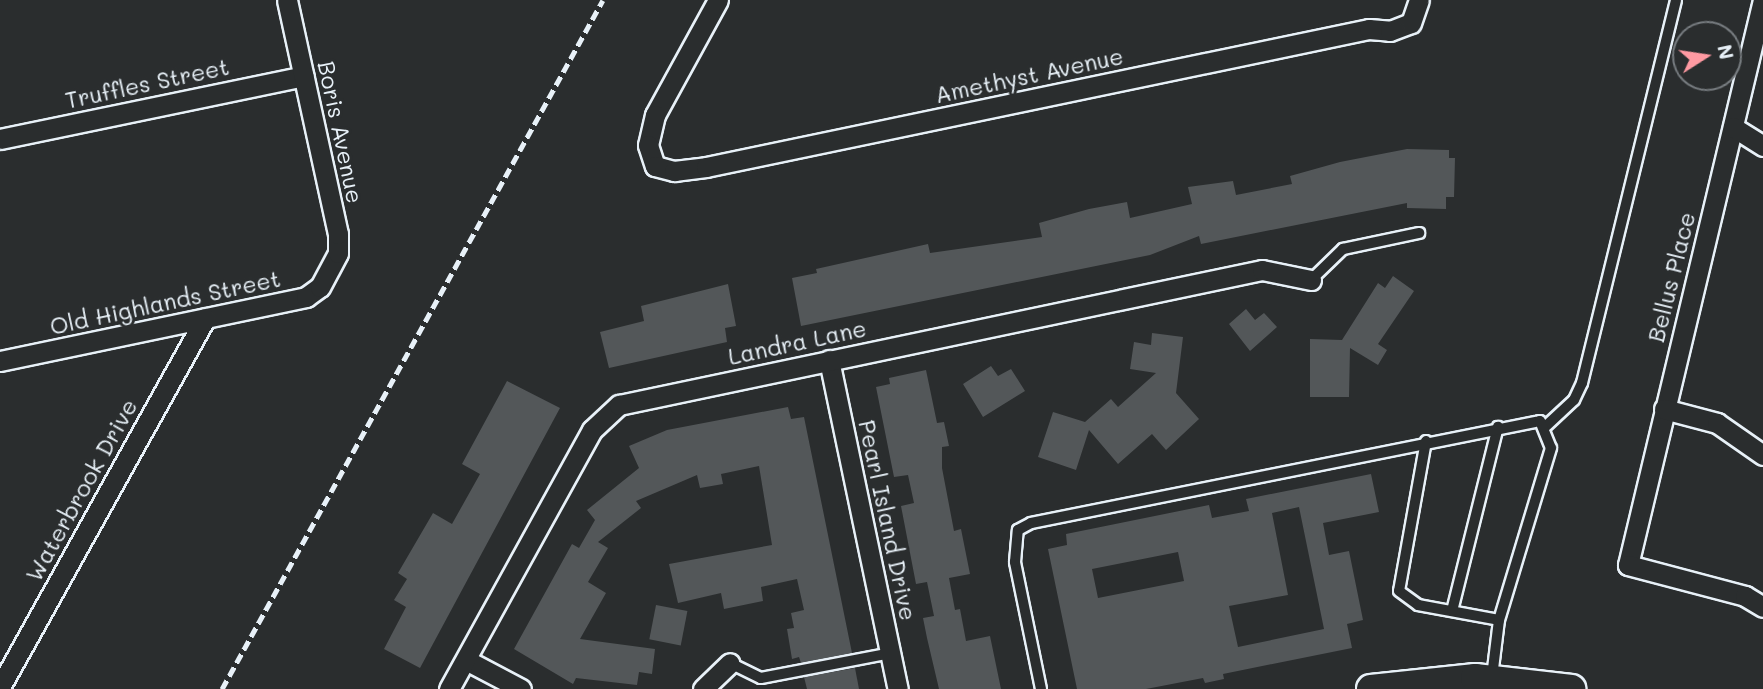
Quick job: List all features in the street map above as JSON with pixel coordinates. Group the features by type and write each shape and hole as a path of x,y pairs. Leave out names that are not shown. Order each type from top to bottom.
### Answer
{"main road":[{"path":"1371,689 1488,684 1571,689"}],"street":[{"name":"Boris Avenue","path":"287,0 338,234 331,274"},
{"name":"Amethyst Avenue","path":"718,0 654,115 648,145 655,166 674,171 706,167 1411,23 1419,0"},
{"name":"Bellus Place","path":"1763,0 1628,565 1745,596 1763,607"},
{"name":"Truffles Street","path":"0,139 304,75"},
{"path":"1732,127 1763,146"},
{"name":"Landra Lane","path":"449,689 604,414 642,399 1262,270 1311,280"},
{"name":"Old Highlands Street","path":"0,361 306,297 331,274"},
{"name":"Waterbrook Drive","path":"0,687 205,318"},
{"name":"Pearl Island Drive","path":"829,360 898,689"},
{"path":"1664,409 1717,423 1763,455"},
{"path":"466,660 521,689"},
{"path":"703,689 730,663"}],"lane":[{"path":"1546,426 1574,400 1582,383 1676,0"},
{"path":"1311,280 1343,249 1419,233"},
{"path":"1041,689 1015,562 1018,530 1497,427 1528,421 1546,426"},
{"path":"1488,684 1499,620 1551,448 1546,426"},
{"path":"1452,611 1497,427"},
{"path":"1426,442 1397,579 1405,599 1499,620"},
{"path":"730,663 761,678 891,653"}],"building":[{"path":"1407,149 1449,150 1449,158 1455,158 1454,197 1446,197 1446,209 1407,208 1407,203 1201,244 1199,236 1150,255 801,326 792,278 817,273 816,269 928,244 930,253 1042,237 1039,223 1089,209 1127,202 1130,218 1192,204 1188,187 1233,181 1236,195 1292,184 1290,176 1340,162"},
{"path":"1393,276 1414,291 1378,344 1387,350 1378,365 1350,348 1349,397 1310,397 1310,339 1342,340 1378,283 1385,288"},
{"path":"728,284 736,326 725,328 727,342 609,368 600,332 644,321 641,306"},
{"path":"1246,309 1255,320 1264,313 1277,327 1250,351 1229,324"},
{"path":"1152,333 1183,337 1176,393 1199,419 1166,450 1152,434 1118,464 1089,430 1076,470 1038,457 1053,412 1085,422 1111,399 1118,407 1156,373 1130,369 1134,342 1151,345"},
{"path":"991,366 998,376 1011,369 1025,391 983,417 963,384"},
{"path":"926,370 937,423 944,422 949,446 942,447 942,468 954,531 961,529 970,574 949,578 955,610 960,609 966,641 990,636 1001,689 939,689 927,638 923,618 934,616 927,582 916,584 901,506 914,503 908,475 894,477 876,387 890,384 889,378"},
{"path":"507,381 560,408 420,668 384,649 406,607 394,600 407,579 398,573 433,513 452,524 480,474 462,464"},
{"path":"788,407 791,419 804,417 852,653 801,663 799,657 792,659 787,629 794,628 791,613 804,610 797,579 761,587 763,601 724,609 721,593 678,603 669,564 772,545 759,466 721,474 723,484 700,488 697,475 636,501 641,508 598,542 608,548 588,582 606,593 580,639 655,649 652,674 639,672 637,685 576,678 573,684 514,649 572,544 579,548 595,520 587,510 639,468 629,446 667,430"},
{"path":"1371,474 1379,512 1323,523 1329,555 1349,551 1363,620 1347,624 1352,648 1223,674 1224,679 1205,683 1203,678 1146,689 1077,689 1048,549 1067,545 1066,534 1209,505 1212,518 1249,511 1246,499","holes":["1299,507 1324,629 1238,647 1229,606 1288,595 1272,513","1178,552 1184,581 1098,598 1092,569"]},
{"path":"656,605 687,611 681,645 649,639"},
{"path":"855,668 859,689 807,689 804,677"}],"railway":[{"path":"222,689 603,0"}]}
